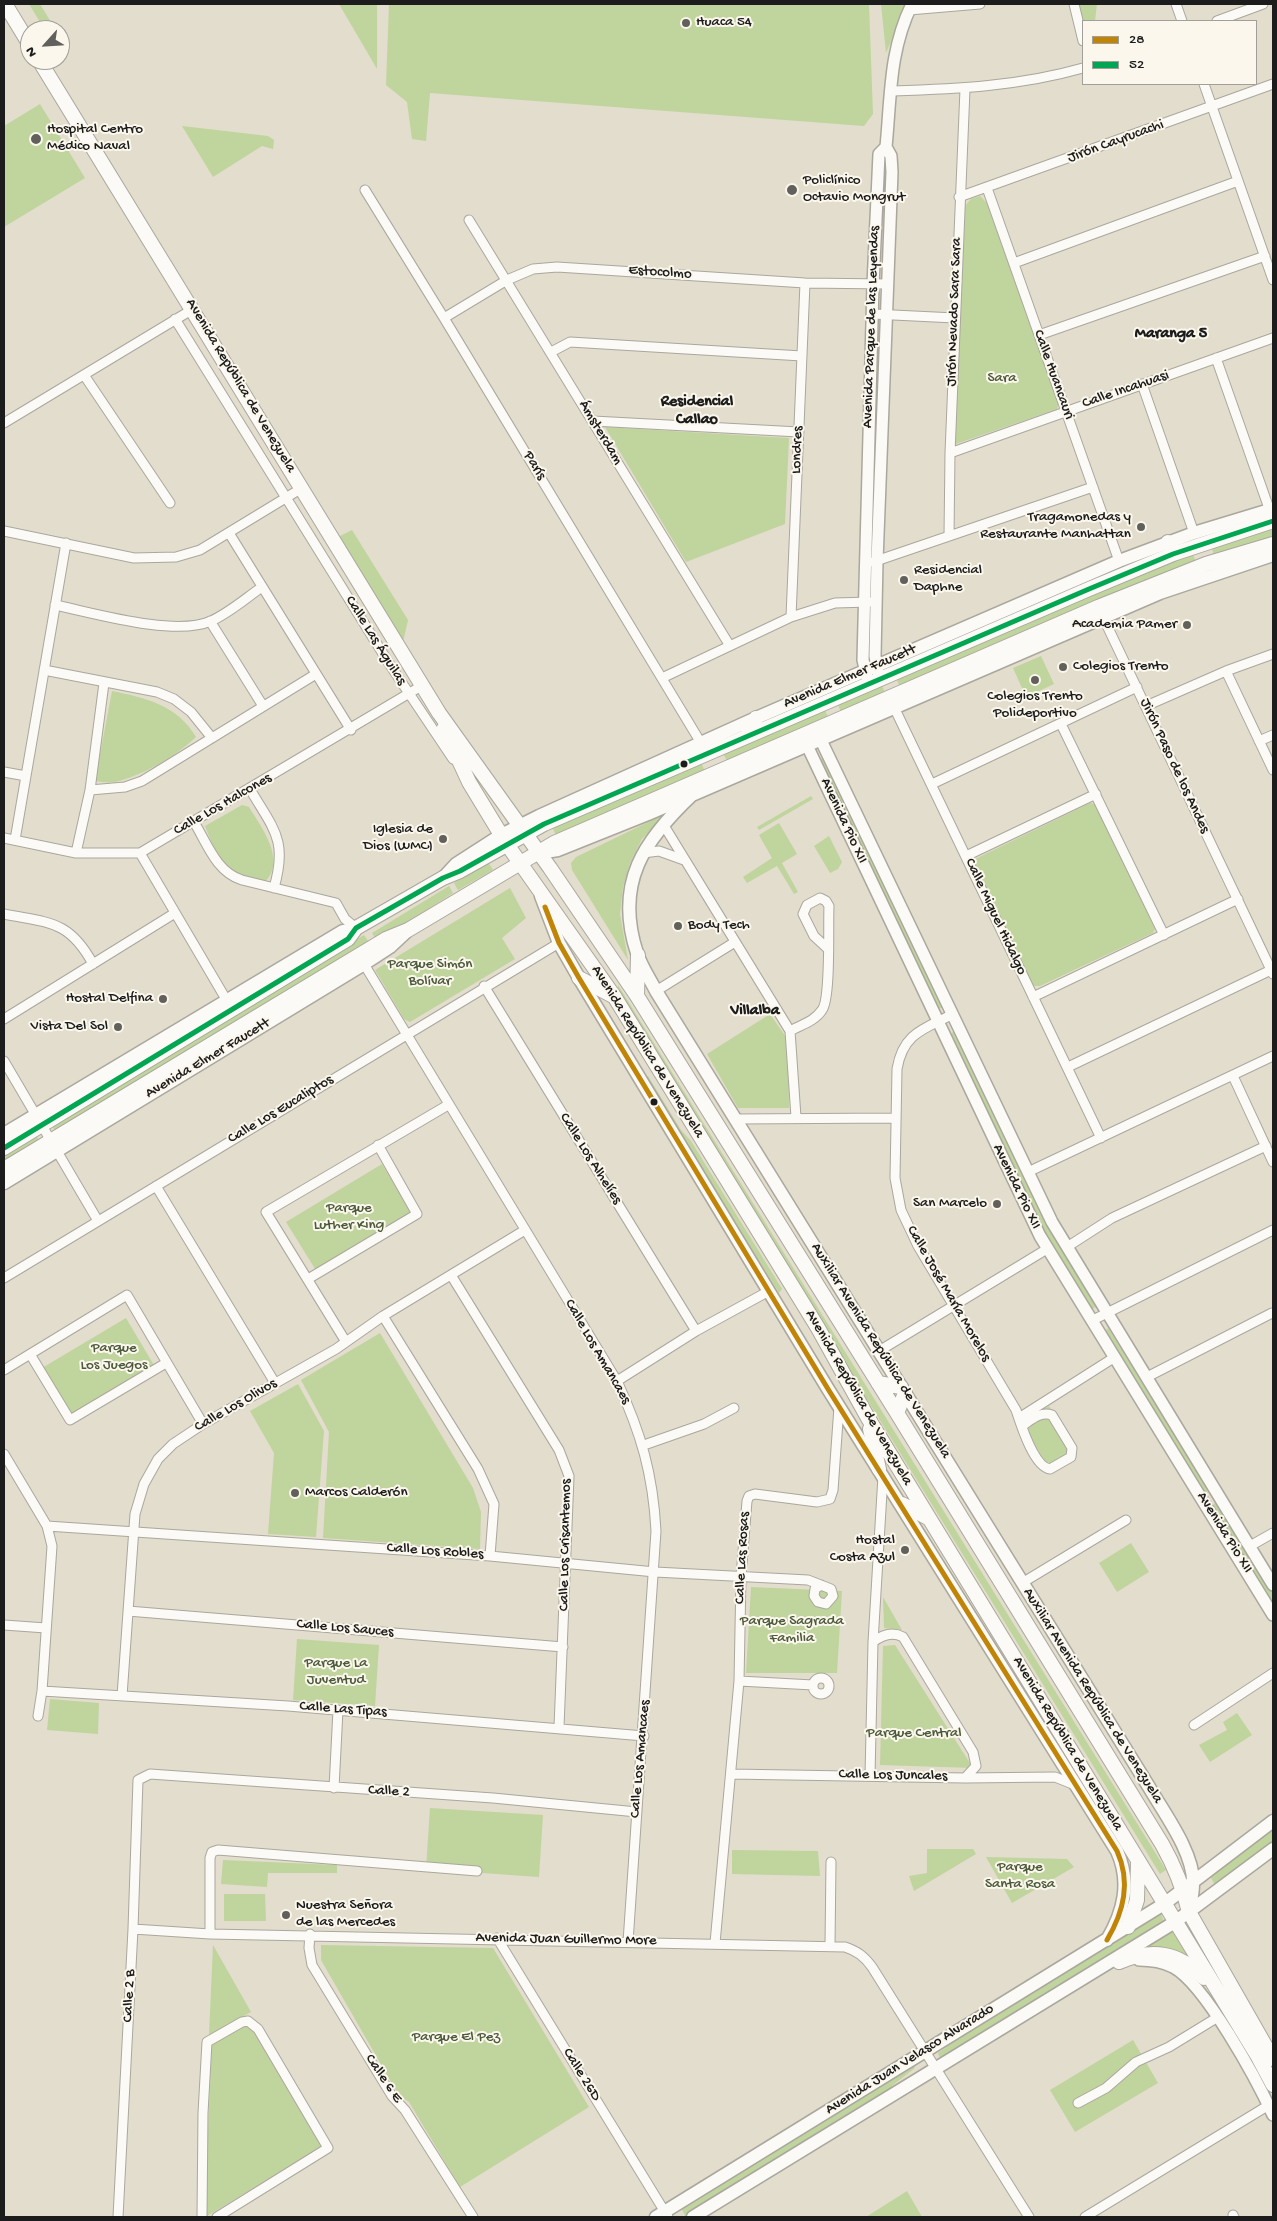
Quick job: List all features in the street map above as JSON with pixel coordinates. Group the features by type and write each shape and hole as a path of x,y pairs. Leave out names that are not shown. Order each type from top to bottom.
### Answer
{"main road":[{"path":"5,4 20,28"},
{"name":"Avenida República de Venezuela","path":"45,70 439,713 540,853 637,996 1189,1886 1189,1912 1273,2059"},
{"name":"Avenida Elmer Faucett","path":"522,829 683,764 821,705 872,675 1119,561 1170,548 1272,515"},
{"path":"1197,539 1208,570"},
{"name":"Avenida Elmer Faucett","path":"4,1183 54,1145 386,940 408,930 554,843 804,740 1101,612 1273,544"},
{"name":"Avenida Elmer Faucett","path":"4,1148 39,1120 230,1006 348,939 356,928 443,878 460,871 504,839 522,829 665,759 756,718 872,675 1170,548"},
{"name":"Avenida Elmer Faucett","path":"1208,570 1273,555"},
{"path":"821,705 830,706 833,710 834,715 829,724"},
{"name":"Avenida República de Venezuela","path":"439,713 469,782 520,864 614,996 818,1328 868,1418 1137,1858 1273,2085"},
{"name":"Avenida Elmer Faucett","path":"818,734 829,724 862,715"},
{"path":"747,736 756,718"},
{"name":"Avenida Elmer Faucett","path":"540,853 558,850 693,794 804,740"},
{"path":"665,759 683,764"},
{"name":"Auxiliar Avenida República de Venezuela","path":"693,794 663,824 637,865 630,890 629,912 638,955 656,991 1149,1787 1181,1843 1190,1866 1189,1886"},
{"path":"504,839 540,853"},
{"path":"540,892 558,942 579,978 839,1407 902,1504 1117,1851 1124,1866 1123,1904 1117,1923 1107,1940"},
{"name":"Avenida Elmer Faucett","path":"4,1169 54,1145 364,964 390,947 408,930"},
{"path":"637,996 638,955"},
{"path":"599,975 616,965"},
{"path":"579,978 592,987 614,996"},
{"name":"Avenida Elmer Faucett","path":"4,1134 39,1120"},
{"path":"878,1383 902,1390 897,1413"},
{"path":"868,1418 881,1472"},
{"path":"902,1504 929,1518"},
{"name":"Avenida Juan Velasco Alvarado","path":"663,2215 1164,1904 1273,1821"},
{"name":"Avenida Juan Velasco Alvarado","path":"693,2217 1175,1922 1273,1849"},
{"path":"1128,1927 1137,1900 1139,1873 1137,1858"},
{"path":"1120,1962 1145,1953 1170,1956 1191,1966 1218,1994"}],"street":[{"path":"886,147 895,47 910,7 980,4"},
{"path":"1074,4 1082,37"},
{"path":"1176,4 1182,20"},
{"path":"1218,20 1258,4"},
{"path":"892,91 965,89 1015,84 1082,68"},
{"name":"Jirón Cayrucachi","path":"959,197 1273,84"},
{"path":"1204,85 1273,280"},
{"name":"Jirón Nevado Sara Sara","path":"949,536 959,197 965,89"},
{"name":"Avenida Parque de las Leyendas","path":"870,602 877,561 888,314 891,156 886,147 879,154 873,285 865,565 870,602 872,675"},
{"path":"1014,264 1238,181"},
{"name":"Calle Huancauri","path":"987,188 1119,561"},
{"name":"París","path":"365,190 701,743"},
{"name":"Ámsterdam","path":"470,220 730,646"},
{"path":"1039,335 1265,256"},
{"name":"Estocolmo","path":"444,318 507,280 533,269 557,267 804,283 888,284"},
{"name":"Londres","path":"791,617 804,283"},
{"path":"4,423 192,309"},
{"path":"873,314 955,318"},
{"name":"Calle Las Águilas","path":"175,319 408,694 469,782"},
{"name":"Calle Incahuasi","path":"950,452 1273,338"},
{"path":"551,352 570,342 802,356"},
{"path":"1216,358 1272,515"},
{"path":"84,375 170,503"},
{"path":"1142,384 1197,539"},
{"path":"593,421 799,432"},
{"path":"865,565 1093,487"},
{"path":"4,531 134,558 176,558 200,550 302,488"},
{"path":"229,533 351,730"},
{"path":"15,840 66,543"},
{"path":"55,605 151,624 177,625 210,621 262,587"},
{"path":"662,678 791,617 835,603 870,602"},
{"name":"Jirón Paso de los Andes","path":"1101,612 1272,972"},
{"path":"210,621 263,706"},
{"path":"1146,706 1226,671 1273,654"},
{"path":"44,670 157,692 174,699 191,712 212,738"},
{"path":"1226,671 1273,770"},
{"path":"90,790 126,787 142,781 316,674"},
{"path":"76,853 90,790 104,683"},
{"name":"Calle Los Halcones","path":"4,838 76,853 140,853 351,730 423,685"},
{"path":"932,784 1137,687"},
{"name":"Calle Miguel Hidalgo","path":"892,702 1101,1138"},
{"path":"1061,724 1164,935"},
{"name":"Avenida Pio XII","path":"818,734 1028,1172 1066,1247 1273,1585"},
{"path":"1259,740 1273,735"},
{"name":"Avenida Pio XII","path":"804,740 1033,1223 1047,1249 1093,1320 1273,1615"},
{"path":"4,772 26,776"},
{"path":"250,789 279,841 280,862 274,888"},
{"path":"966,856 1096,794"},
{"path":"194,822 218,864 228,874 274,888 336,903 345,919 356,928"},
{"path":"663,824 790,1031 796,1117"},
{"path":"643,853 660,851 684,860"},
{"path":"140,853 230,1006"},
{"path":"790,1031 814,1018 825,1006 828,980 829,904 820,898 807,905 804,914 814,936 827,948"},
{"path":"1033,997 1238,899"},
{"path":"4,1019 175,913"},
{"path":"4,914 48,923 70,932 84,947 93,964"},
{"name":"Calle Los Eucaliptos","path":"4,1278 558,942"},
{"path":"656,991 735,942"},
{"name":"Calle Los Amancaes","path":"364,964 448,1106 617,1381 644,1445 655,1504 655,1572 628,1942"},
{"path":"1068,1068 1272,972"},
{"name":"Calle Los Alhelíes","path":"484,986 696,1331"},
{"name":"Calle José María Morelos","path":"953,1014 914,1034 905,1043 899,1056 897,1069 895,1178 901,1210 918,1246 954,1305 1020,1422 1040,1464 1050,1469 1071,1457 1072,1448 1052,1415 1046,1413 1020,1422"},
{"path":"1028,1172 1273,1056"},
{"path":"4,1061 98,1221"},
{"path":"1233,1076 1273,1162"},
{"path":"346,1342 266,1212 448,1106"},
{"path":"736,1119 796,1117 896,1118"},
{"path":"308,1279 417,1214 378,1146"},
{"path":"1066,1247 1112,1218 1266,1146"},
{"path":"156,1186 275,1383"},
{"name":"Calle Los Olivos","path":"122,1696 133,1531 138,1500 144,1484 158,1459 173,1444 203,1424 346,1342 383,1316 524,1230"},
{"path":"1093,1320 1273,1230"},
{"path":"879,1351 1047,1249"},
{"name":"Calle Los Crisantemos","path":"451,1275 559,1450 570,1476 559,1727"},
{"path":"617,1381 696,1331 769,1291"},
{"path":"4,1370 127,1295 203,1424"},
{"path":"1147,1377 1272,1314"},
{"path":"383,1316 478,1469 494,1504 490,1556"},
{"path":"30,1354 70,1420 166,1363"},
{"path":"1020,1422 1115,1357"},
{"name":"Calle Las Rosas","path":"715,1944 739,1680 742,1577 747,1501 749,1496 755,1494 817,1502 830,1498 833,1490 839,1407"},
{"path":"644,1445 704,1424 734,1408"},
{"path":"4,1454 47,1526 52,1546 42,1691 38,1716"},
{"path":"870,1776 873,1642 881,1472"},
{"path":"1206,1503 1219,1494"},
{"path":"1022,1583 1126,1520"},
{"name":"Calle Los Robles","path":"47,1526 490,1556 655,1572 808,1580 821,1585"},
{"path":"1250,1546 1273,1533"},
{"name":"Calle Los Sauces","path":"128,1611 563,1647"},
{"path":"4,1625 46,1628"},
{"path":"873,1642 886,1634 896,1633 902,1637 973,1752 976,1766 965,1778"},
{"path":"1194,1725 1273,1673"},
{"path":"739,1680 813,1685"},
{"name":"Calle Las Tipas","path":"42,1691 338,1710 559,1727 644,1736"},
{"path":"334,1788 338,1710"},
{"path":"1055,1776 1060,1761"},
{"name":"Calle 2","path":"141,1777 150,1774 494,1798 637,1812"},
{"name":"Calle Los Juncales","path":"731,1774 965,1778 1055,1776 1074,1784"},
{"name":"Calle 2 B","path":"118,2217 133,1929 136,1784 141,1777"},
{"path":"210,1934 210,1858 212,1852 218,1850 477,1871"},
{"path":"830,1862 830,1945"},
{"name":"Avenida Juan Guillermo More","path":"133,1929 210,1934 310,1934 830,1945 855,1950 865,1957 1029,2217"},
{"name":"Calle 6 E","path":"310,1934 309,1948 312,1965 397,2103 405,2110 472,2217"},
{"name":"Calle 26D","path":"497,1938 663,2215"},
{"path":"1085,2217 1271,2110 1218,2017 1187,1977 1173,1967 1160,1962 1142,1960 1120,1962 1090,1974"},
{"path":"1078,2103 1106,2088 1129,2066 1169,2047 1218,2017"},
{"path":"202,2217 207,2042 242,2022 248,2021 253,2024 328,2148 217,2217"}],"green space":[{"path":"29,4 40,4 50,20 39,20"},
{"path":"339,4 377,4 377,69"},
{"path":"389,4 869,4 873,114 864,126 430,93 426,141 412,139 407,102 386,85"},
{"path":"881,4 907,4 886,53"},
{"path":"1078,4 1097,4 1095,20 1082,21"},
{"name":"Hospital Centro Médico Naval","path":"40,104 85,178 4,227 4,126"},
{"path":"182,126 268,136 274,140 273,149 262,146 213,177"},
{"name":"Sara","path":"980,196 987,203 1059,403 1057,409 953,445 964,207 971,199"},
{"path":"605,427 789,438 785,524 686,562"},
{"path":"1273,528 1273,538 1214,557 1212,548"},
{"path":"352,530 408,620 403,642 338,537"},
{"path":"1192,552 1196,562 900,687 896,678"},
{"name":"Colegios Trento Polideportivo","path":"1041,656 1054,684 1026,697 1013,668"},
{"path":"882,686 885,692 841,712 838,705"},
{"path":"112,691 149,700 170,710 180,717 196,737 169,758 136,775 115,782 95,781"},
{"path":"824,708 828,717 727,761 723,753"},
{"path":"823,758 944,1007 936,1010 815,761"},
{"path":"701,762 705,772 557,837 552,827"},
{"path":"811,796 813,799 759,830 757,827"},
{"path":"1090,803 1095,804 1155,929 1153,933 1040,986 1033,986 973,860"},
{"path":"242,805 249,807 265,834 273,854 271,873 265,882 241,876 225,865 215,849 205,826"},
{"path":"667,813 642,839 630,863 623,887 620,914 628,960 572,870 571,863 576,857"},
{"path":"779,823 797,854 782,863 798,892 794,894 777,866 747,883 743,877 772,858 759,835"},
{"path":"829,836 842,862 838,869 830,873 814,846"},
{"path":"488,862 493,870 458,890 454,883"},
{"path":"449,886 453,893 377,942 372,933"},
{"name":"Parque Simón Bolívar","path":"510,888 526,918 502,938 515,959 410,1022 404,1019 375,970"},
{"path":"364,935 372,947 56,1132 53,1128 57,1120"},
{"path":"618,985 1166,1870 1160,1874 618,996"},
{"path":"770,1014 788,1040 789,1108 738,1108 707,1054"},
{"path":"955,1030 1057,1243 1096,1307 1092,1309 1052,1248 949,1036"},
{"path":"648,1076 681,1130 691,1141 782,1289 779,1293 646,1078"},
{"path":"35,1133 41,1144 4,1167 4,1152"},
{"name":"Parque Luther King","path":"382,1164 412,1213 317,1272 286,1222"},
{"name":"Parque Los Juegos","path":"126,1318 155,1367 71,1415 42,1368"},
{"path":"1108,1328 1206,1487 1208,1494 1201,1492 1104,1333"},
{"path":"380,1333 473,1488 481,1512 480,1549 323,1538 329,1432 301,1380"},
{"name":"Marcos Calderón","path":"298,1384 324,1431 316,1537 268,1534 274,1453 250,1411"},
{"path":"1049,1406 1077,1451 1047,1470 1019,1425"},
{"path":"1214,1503 1220,1507 1273,1590 1273,1609 1214,1510"},
{"path":"1131,1543 1149,1572 1117,1592 1099,1563"},
{"name":"Parque Sagrada Familia","path":"751,1587 842,1591 837,1673 746,1673"},
{"path":"883,1597 902,1630 884,1628"},
{"name":"Parque La Juventud","path":"297,1639 379,1645 375,1706 293,1700"},
{"name":"Parque Central","path":"895,1645 973,1768 880,1765 883,1646"},
{"path":"50,1699 99,1703 98,1734 47,1730"},
{"path":"1237,1713 1252,1735 1210,1762 1199,1745 1227,1730 1223,1722"},
{"path":"430,1808 543,1815 539,1877 426,1869"},
{"path":"1273,1828 1273,1843 1216,1887 1210,1876"},
{"path":"927,1849 973,1849 976,1854 914,1891 909,1876 927,1873"},
{"path":"732,1850 818,1851 820,1876 732,1874"},
{"name":"Parque Santa Rosa","path":"986,1857 1067,1859 1074,1867 1012,1903"},
{"path":"223,1860 337,1865 337,1873 268,1873 267,1887 221,1884"},
{"path":"224,1894 265,1894 266,1921 224,1921"},
{"path":"1161,1914 1165,1924 941,2061 938,2053 966,2033"},
{"path":"1172,1931 1188,1957 1148,1946"},
{"path":"213,1945 251,2012 209,2035"},
{"name":"Parque El Pez","path":"321,1945 493,1948 589,2107 460,2187 409,2102 398,2094 321,1960"},
{"path":"244,2024 251,2026 324,2145 207,2216 204,2216 212,2043"},
{"path":"1133,2040 1158,2083 1075,2132 1050,2090"},
{"path":"913,2064 915,2068 893,2085 887,2094 685,2216 681,2207"},
{"path":"907,2191 922,2217 866,2217"}],"transit line":[{"name":"52","path":"4,1148 348,939 356,928 443,878 460,871 544,824 1173,554 1273,521"},
{"name":"28","path":"545,907 559,943 579,978 828,1389 1117,1851 1124,1874 1124,1896 1118,1918 1107,1940"}],"place":[{"name":"Huaca 54","path":"686,23"},
{"name":"Hospital Centro Médico Naval","path":"36,139"},
{"name":"Policlínico Octavio Mongrut","path":"792,190"},
{"name":"Tragamonedas y Restaurante Manhattan","path":"1141,527"},
{"name":"Residencial Daphne","path":"904,580"},
{"name":"Academia Pamer","path":"1187,625"},
{"name":"Colegios Trento","path":"1063,667"},
{"name":"Colegios Trento Polideportivo","path":"1035,680"},
{"name":"Iglesia de Dios (WMC)","path":"443,839"},
{"name":"Body Tech","path":"678,926"},
{"name":"Hostal Delfina","path":"163,999"},
{"name":"Vista Del Sol","path":"118,1027"},
{"name":"San Marcelo","path":"997,1204"},
{"name":"Marcos Calderón","path":"295,1493"},
{"name":"Hostal Costa Azul","path":"905,1550"},
{"name":"Nuestra Señora de las Mercedes","path":"286,1915"}],"district":[{"name":"Maranga 5","path":"1171,335"},
{"name":"Residencial Callao","path":"697,412"},
{"name":"Villalba","path":"755,1012"}]}
